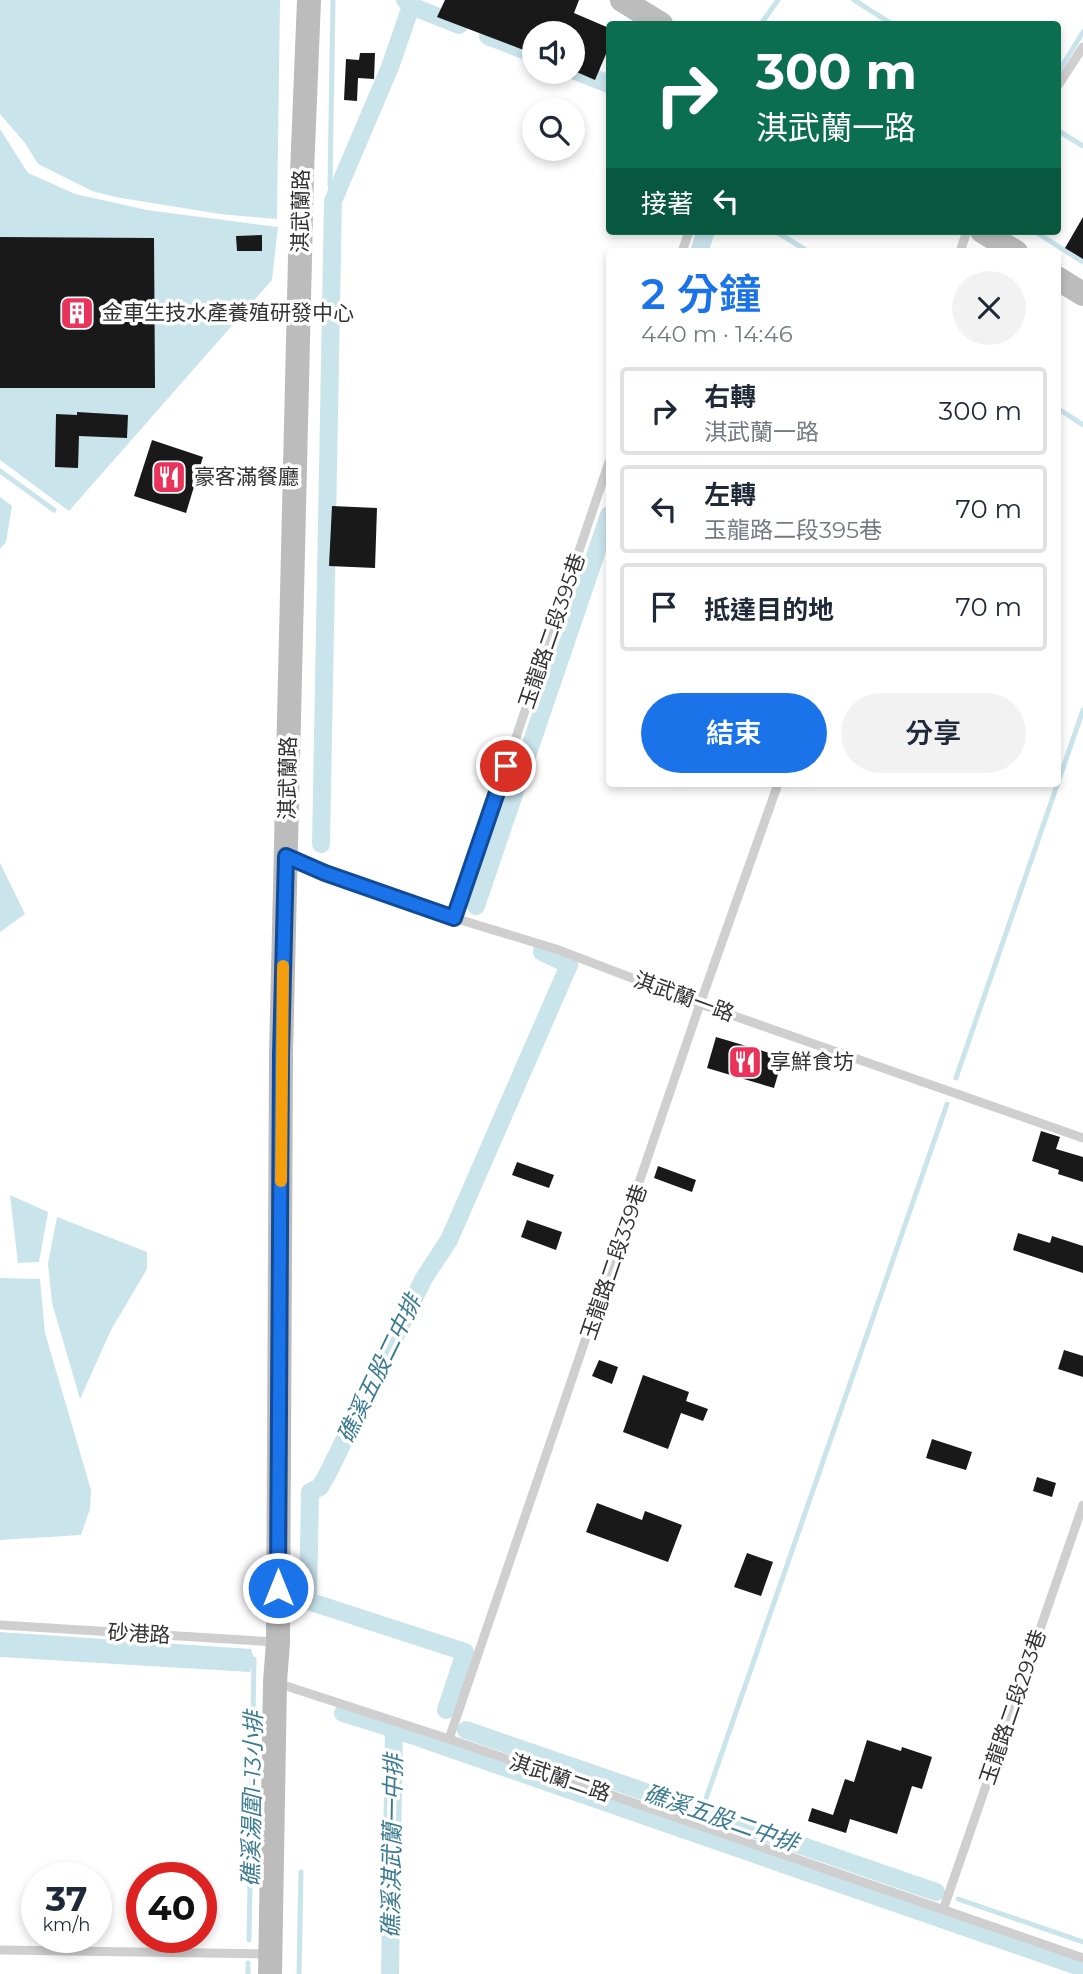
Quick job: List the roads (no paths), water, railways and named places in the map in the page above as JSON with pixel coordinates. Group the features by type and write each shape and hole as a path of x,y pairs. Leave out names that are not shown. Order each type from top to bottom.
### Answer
{"street":[{"name":"淇武蘭路","path":"270,1964 278,1642 281,1055 309,0"},
{"path":"622,0 656,21"},
{"path":"988,235 1010,248"},
{"path":"1061,280 1083,294"}],"lane":[{"path":"1061,82 1083,47"},
{"name":"玉龍路二段395巷","path":"454,918 606,472"},
{"name":"玉龍路二段339巷","path":"449,1739 777,787"},
{"name":"淇武蘭一路","path":"286,856 325,873 454,918 556,949 701,1004 1083,1138"},
{"name":"玉龍路二段293巷","path":"943,1910 1083,1505"},
{"name":"砂港路","path":"0,1625 278,1642"},
{"name":"淇武蘭二路","path":"275,1682 449,1739 1083,1958"},
{"path":"0,1950 270,1964"}],"water":[{"path":"0,0 280,0 277,219 220,214 115,197 92,191 38,164 25,143 0,114"},
{"path":"0,129 28,173 75,194 147,210 278,227 272,280 69,511 0,460"},
{"path":"0,497 12,506 6,542 0,549"},
{"path":"0,863 25,914 0,932"},
{"path":"10,1195 48,1212 39,1262 18,1263"},
{"path":"57,1217 147,1252 147,1269 111,1330 80,1399 52,1303 48,1263"},
{"path":"0,1278 40,1279 45,1333 91,1490 90,1509 81,1535 0,1540"},
{"path":"0,1632 251,1649 254,1659 250,1672 0,1657"}],"waterway":[{"path":"333,0 330,184 333,201"},
{"path":"405,0 411,6 459,25"},
{"path":"763,21 778,0"},
{"path":"854,0 887,21"},
{"path":"321,844 333,201 390,67 411,6"},
{"path":"1061,68 1083,32"},
{"path":"488,36 522,49"},
{"path":"585,75 606,83"},
{"path":"1061,132 1083,146"},
{"path":"700,248 705,235"},
{"path":"781,235 803,248"},
{"path":"1040,235 1061,248"},
{"path":"1061,248 1083,262"},
{"path":"1061,411 1083,425"},
{"path":"0,471 54,510"},
{"path":"476,906 606,524"},
{"path":"1061,774 1083,710"},
{"path":"956,1078 1056,787"},
{"name":"礁溪五股二中排","path":"446,1710 465,1652 308,1601 310,1492 320,1487 328,1473 424,1278 449,1240 569,965 542,952"},
{"path":"701,1813 947,1104"},
{"name":"礁溪湯圍1-13小排","path":"249,1940 254,1659"},
{"name":"礁溪淇武蘭一中排","path":"343,1713 394,1729 390,1974"},
{"path":"394,1729 1083,1968"},
{"name":"礁溪五股二中排","path":"466,1730 936,1892"},
{"path":"299,1974 301,1872"},
{"name":"礁溪五股二中排","path":"958,1899 1083,1942"},
{"name":"礁溪湯圍1-13小排","path":"248,1963 248,1974"}],"place":[{"name":"金車生技水產養殖研發中心","path":"77,313"},
{"name":"豪客滿餐廳","path":"169,477"},
{"name":"享鮮食坊","path":"745,1062"}]}
